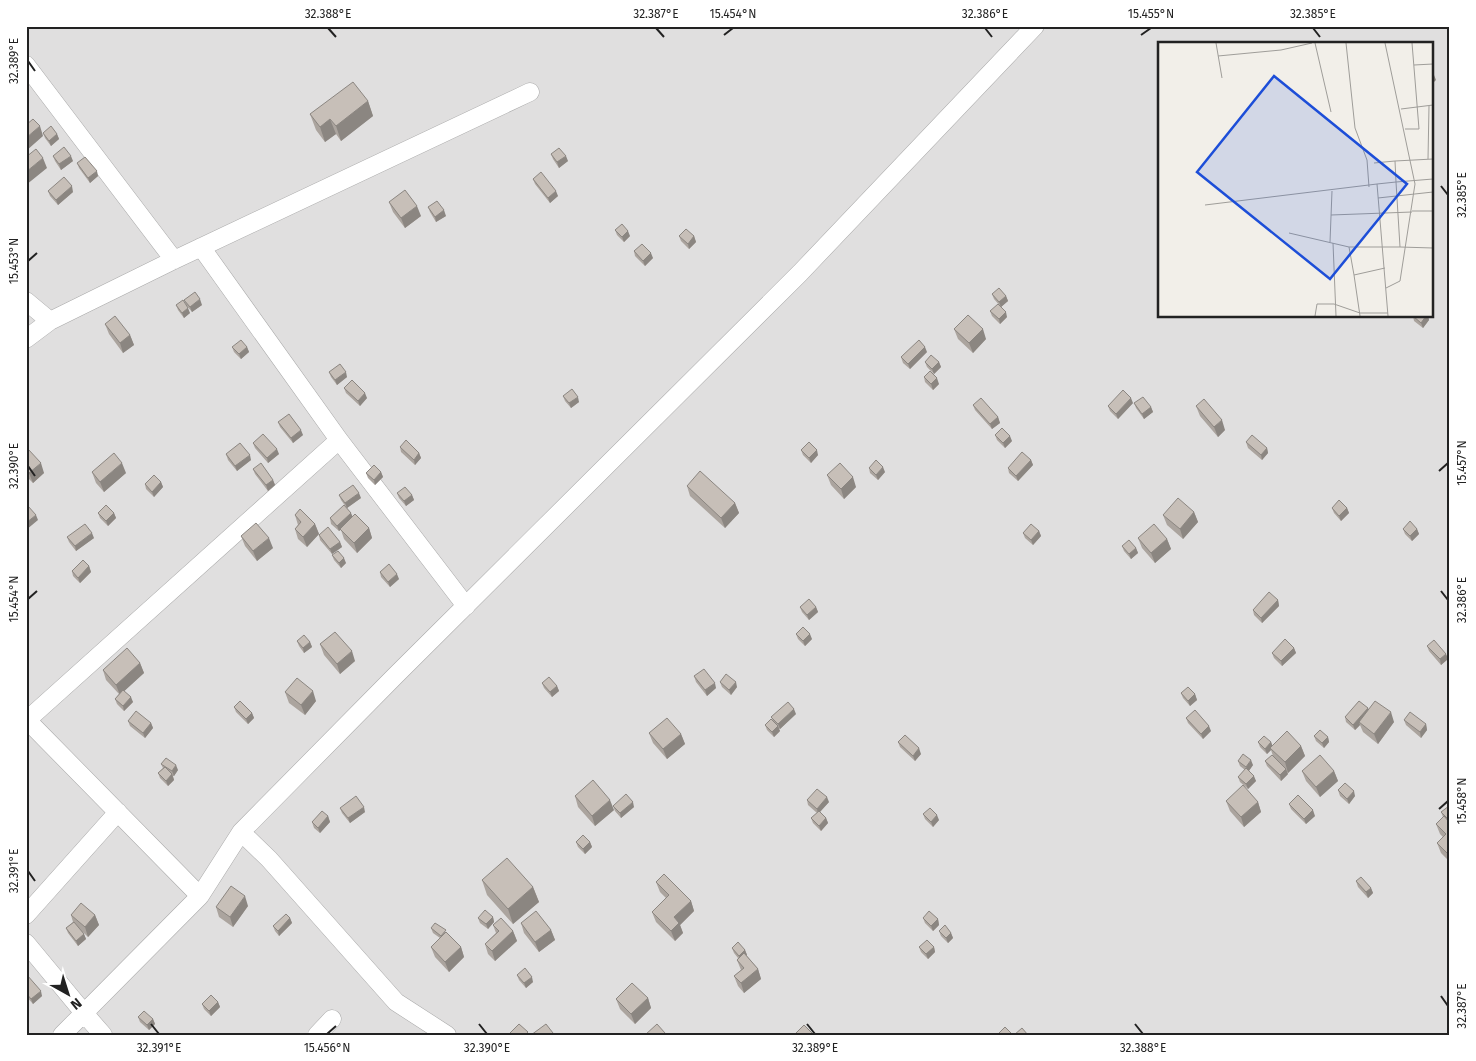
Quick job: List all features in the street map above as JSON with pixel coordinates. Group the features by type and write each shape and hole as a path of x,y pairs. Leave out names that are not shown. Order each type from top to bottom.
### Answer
{"street":[{"path":"62,1035 200,896 241,832 800,273 1035,26"},
{"path":"26,65 174,260"},
{"path":"26,339 50,321 174,260 530,92"},
{"path":"201,247 339,440 466,606"},
{"path":"26,301 50,321"},
{"path":"200,896 26,720 339,440"},
{"path":"26,915 118,812"},
{"path":"241,832 269,859 396,1002 447,1035"},
{"path":"26,943 103,1035"},
{"path":"317,1035 332,1020"}],"shaded area":[{"path":"26,26 1450,26 1450,1035 26,1035"}],"building":[{"path":"353,82 368,101 336,126 330,119 320,127 310,114"},
{"path":"33,119 40,126 26,138 26,125"},
{"path":"51,126 57,134 49,141 43,133"},
{"path":"64,147 71,156 59,164 53,156"},
{"path":"559,148 566,156 557,162 551,154"},
{"path":"36,149 43,158 26,172 26,157"},
{"path":"85,157 97,171 88,178 77,163"},
{"path":"541,172 556,191 548,198 533,179"},
{"path":"64,177 72,186 56,200 48,191"},
{"path":"405,190 417,206 401,218 389,202"},
{"path":"437,201 444,210 435,217 428,207"},
{"path":"622,224 628,231 622,237 615,230"},
{"path":"686,229 694,236 688,244 679,236"},
{"path":"642,244 651,253 643,261 634,251"},
{"path":"999,288 1006,296 999,302 992,294"},
{"path":"195,292 200,299 190,307 184,300"},
{"path":"183,300 188,308 182,313 176,305"},
{"path":"998,304 1006,312 999,319 990,311"},
{"path":"968,315 983,329 969,343 954,329"},
{"path":"115,316 130,335 120,343 105,324"},
{"path":"1415,318 1425,318 1421,323"},
{"path":"241,340 247,347 239,354 232,347"},
{"path":"919,340 925,347 908,364 901,357"},
{"path":"931,355 939,362 932,369 925,362"},
{"path":"340,364 346,372 335,380 329,372"},
{"path":"930,371 937,378 931,384 924,377"},
{"path":"352,380 365,393 358,401 344,388"},
{"path":"572,389 578,397 569,403 563,396"},
{"path":"1123,390 1131,398 1116,414 1108,406"},
{"path":"1143,397 1151,407 1142,414 1134,403"},
{"path":"981,398 998,417 990,424 973,405"},
{"path":"1204,399 1222,420 1214,427 1196,406"},
{"path":"289,414 301,430 291,438 278,422"},
{"path":"1002,428 1010,436 1003,443 995,435"},
{"path":"263,434 277,449 267,458 253,443"},
{"path":"1252,435 1267,448 1261,455 1246,442"},
{"path":"406,440 419,453 414,460 400,447"},
{"path":"809,442 817,450 809,458 801,450"},
{"path":"240,443 250,455 235,466 226,454"},
{"path":"28,449 41,463 29,473 26,470 26,451"},
{"path":"1022,452 1031,460 1016,476 1008,468"},
{"path":"114,453 122,463 100,482 92,472"},
{"path":"876,460 883,467 876,475 869,468"},
{"path":"261,463 273,480 266,485 253,469"},
{"path":"840,463 853,477 841,489 827,475"},
{"path":"374,465 381,472 374,480 366,473"},
{"path":"700,471 735,503 721,518 687,486"},
{"path":"154,475 161,482 152,492 145,484"},
{"path":"353,485 359,493 345,503 339,495"},
{"path":"405,487 412,495 404,501 397,493"},
{"path":"1178,498 1194,512 1180,529 1163,515"},
{"path":"1339,500 1347,508 1339,516 1332,508"},
{"path":"106,505 114,513 106,521 98,513"},
{"path":"344,505 351,513 337,526 330,518"},
{"path":"28,506 36,515 26,523 26,507"},
{"path":"300,509 315,524 303,537 295,529 301,522 295,515"},
{"path":"355,514 369,528 354,543 340,529"},
{"path":"1410,521 1417,529 1410,536 1403,529"},
{"path":"256,523 269,538 253,551 241,536"},
{"path":"85,524 92,533 75,546 67,537"},
{"path":"1031,524 1039,531 1031,540 1023,533"},
{"path":"1154,524 1167,539 1151,553 1138,538"},
{"path":"328,527 340,542 330,549 319,535"},
{"path":"1129,540 1136,548 1129,554 1122,546"},
{"path":"338,551 344,558 339,563 332,555"},
{"path":"83,560 89,566 78,578 72,571"},
{"path":"389,564 397,574 388,582 380,572"},
{"path":"1269,592 1278,600 1261,618 1253,610"},
{"path":"809,599 816,607 807,615 800,607"},
{"path":"803,627 810,634 803,641 796,634"},
{"path":"335,632 352,651 337,664 320,644"},
{"path":"304,635 310,642 303,648 297,641"},
{"path":"1285,639 1294,648 1281,661 1272,653"},
{"path":"1434,640 1446,654 1440,659 1427,646"},
{"path":"127,648 140,663 116,685 103,670"},
{"path":"704,669 715,683 705,690 694,676"},
{"path":"726,674 736,682 729,690 720,682"},
{"path":"549,677 557,686 550,692 542,683"},
{"path":"297,678 313,691 301,705 285,692"},
{"path":"1188,687 1195,694 1188,701 1181,693"},
{"path":"123,690 131,697 123,706 115,699"},
{"path":"240,701 252,713 246,719 234,707"},
{"path":"1359,701 1368,708 1353,725 1345,717"},
{"path":"1375,701 1391,712 1374,734 1359,722"},
{"path":"788,702 794,709 778,724 771,717"},
{"path":"1195,710 1209,726 1201,734 1186,718"},
{"path":"136,711 151,723 143,733 128,721"},
{"path":"1410,712 1426,724 1420,732 1404,720"},
{"path":"667,718 681,734 663,749 649,733"},
{"path":"771,719 778,726 772,732 765,725"},
{"path":"1320,730 1328,737 1322,743 1314,736"},
{"path":"1287,731 1301,746 1285,762 1270,748"},
{"path":"905,735 919,748 913,756 898,742"},
{"path":"1264,736 1271,742 1265,749 1258,742"},
{"path":"1243,754 1251,760 1246,767 1238,761"},
{"path":"1272,755 1286,769 1280,775 1265,761"},
{"path":"1320,755 1334,771 1316,787 1302,771"},
{"path":"166,758 176,765 172,771 161,764"},
{"path":"165,767 172,774 166,781 158,773"},
{"path":"1246,768 1254,776 1246,784 1238,777"},
{"path":"593,780 610,800 592,816 575,796"},
{"path":"1345,783 1354,791 1347,799 1338,790"},
{"path":"1243,785 1258,802 1241,817 1226,801"},
{"path":"817,789 827,797 817,809 807,800"},
{"path":"626,794 633,802 620,813 613,806"},
{"path":"1298,795 1313,810 1304,819 1289,804"},
{"path":"356,796 364,807 348,818 340,808"},
{"path":"1449,806 1450,819 1449,820 1441,812"},
{"path":"930,808 937,815 931,822 923,814"},
{"path":"322,811 328,816 318,828 312,822"},
{"path":"819,811 826,818 819,826 811,818"},
{"path":"1444,816 1450,823 1450,852 1448,854 1437,843 1446,834 1436,824"},
{"path":"583,835 590,842 583,849 576,842"},
{"path":"507,858 533,887 508,909 482,880"},
{"path":"664,874 691,901 674,917 679,923 671,931 652,912 669,895 656,882"},
{"path":"1361,877 1371,888 1366,892 1356,881"},
{"path":"231,886 245,896 230,917 216,907"},
{"path":"81,903 95,915 85,927 71,915"},
{"path":"485,910 493,917 486,924 478,918"},
{"path":"536,911 551,930 535,942 521,923"},
{"path":"929,911 938,919 931,926 923,918"},
{"path":"286,914 290,918 278,931 273,926"},
{"path":"501,918 513,931 492,951 485,944 499,931 493,925"},
{"path":"74,922 84,934 76,941 66,928"},
{"path":"435,923 446,930 441,936 431,928"},
{"path":"945,925 951,933 946,938 939,931"},
{"path":"446,932 461,947 445,962 431,947"},
{"path":"927,940 934,947 926,954 919,947"},
{"path":"738,942 745,950 739,956 732,948"},
{"path":"744,953 758,969 741,983 734,976 744,968 737,960"},
{"path":"525,968 532,977 524,983 517,975"},
{"path":"26,975 41,991 31,999 26,993"},
{"path":"632,983 648,998 631,1014 616,999"},
{"path":"211,995 218,1002 209,1011 202,1004"},
{"path":"144,1011 153,1019 147,1025 138,1017"},
{"path":"519,1024 528,1032 525,1035 508,1035"},
{"path":"546,1024 553,1033 551,1035 531,1035"},
{"path":"657,1024 665,1033 663,1035 645,1035"},
{"path":"804,1025 814,1035 794,1035"},
{"path":"1005,1027 1013,1035 997,1035"},
{"path":"1022,1028 1028,1035 1014,1035"}]}
